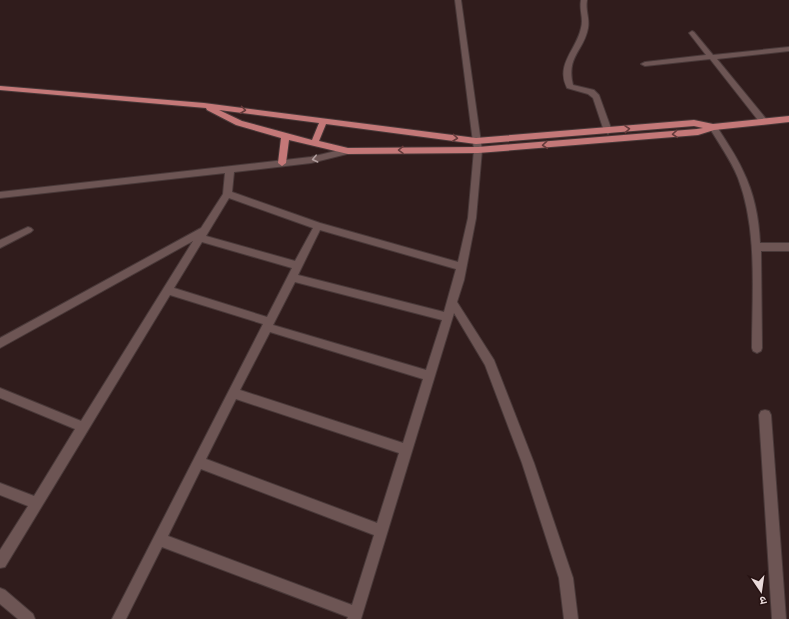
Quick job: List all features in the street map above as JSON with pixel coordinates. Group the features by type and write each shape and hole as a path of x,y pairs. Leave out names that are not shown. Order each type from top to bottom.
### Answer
{"main road":[{"path":"0,88 204,104 418,134 477,145 694,123 713,127"},
{"path":"204,104 239,123 348,151 416,150 698,132 713,127 789,119"},
{"path":"314,143 324,121"},
{"path":"416,150 418,134"},
{"path":"282,163 285,136"}],"street":[{"path":"159,539 355,616 448,317 462,267 472,218 477,145 458,0"},
{"path":"584,0 582,7 585,27 568,60 568,82 570,86 591,92 596,97 608,131"},
{"path":"692,33 764,122"},
{"path":"645,64 789,49"},
{"path":"713,127 742,177 750,203 755,247 757,348"},
{"path":"0,195 311,160 348,151"},
{"path":"0,562 226,194 230,169"},
{"path":"226,194 318,226 462,267"},
{"path":"119,619 318,226"},
{"path":"0,244 28,230"},
{"path":"0,343 202,234 298,266"},
{"path":"755,247 789,247"},
{"path":"292,277 448,317"},
{"path":"167,290 268,325 429,376"},
{"path":"452,302 490,363 525,456 566,578 571,619"},
{"path":"0,393 83,427"},
{"path":"233,393 406,450"},
{"path":"765,415 779,619"},
{"path":"198,462 381,531"},
{"path":"0,489 37,503"},
{"path":"0,595 26,618"}]}
